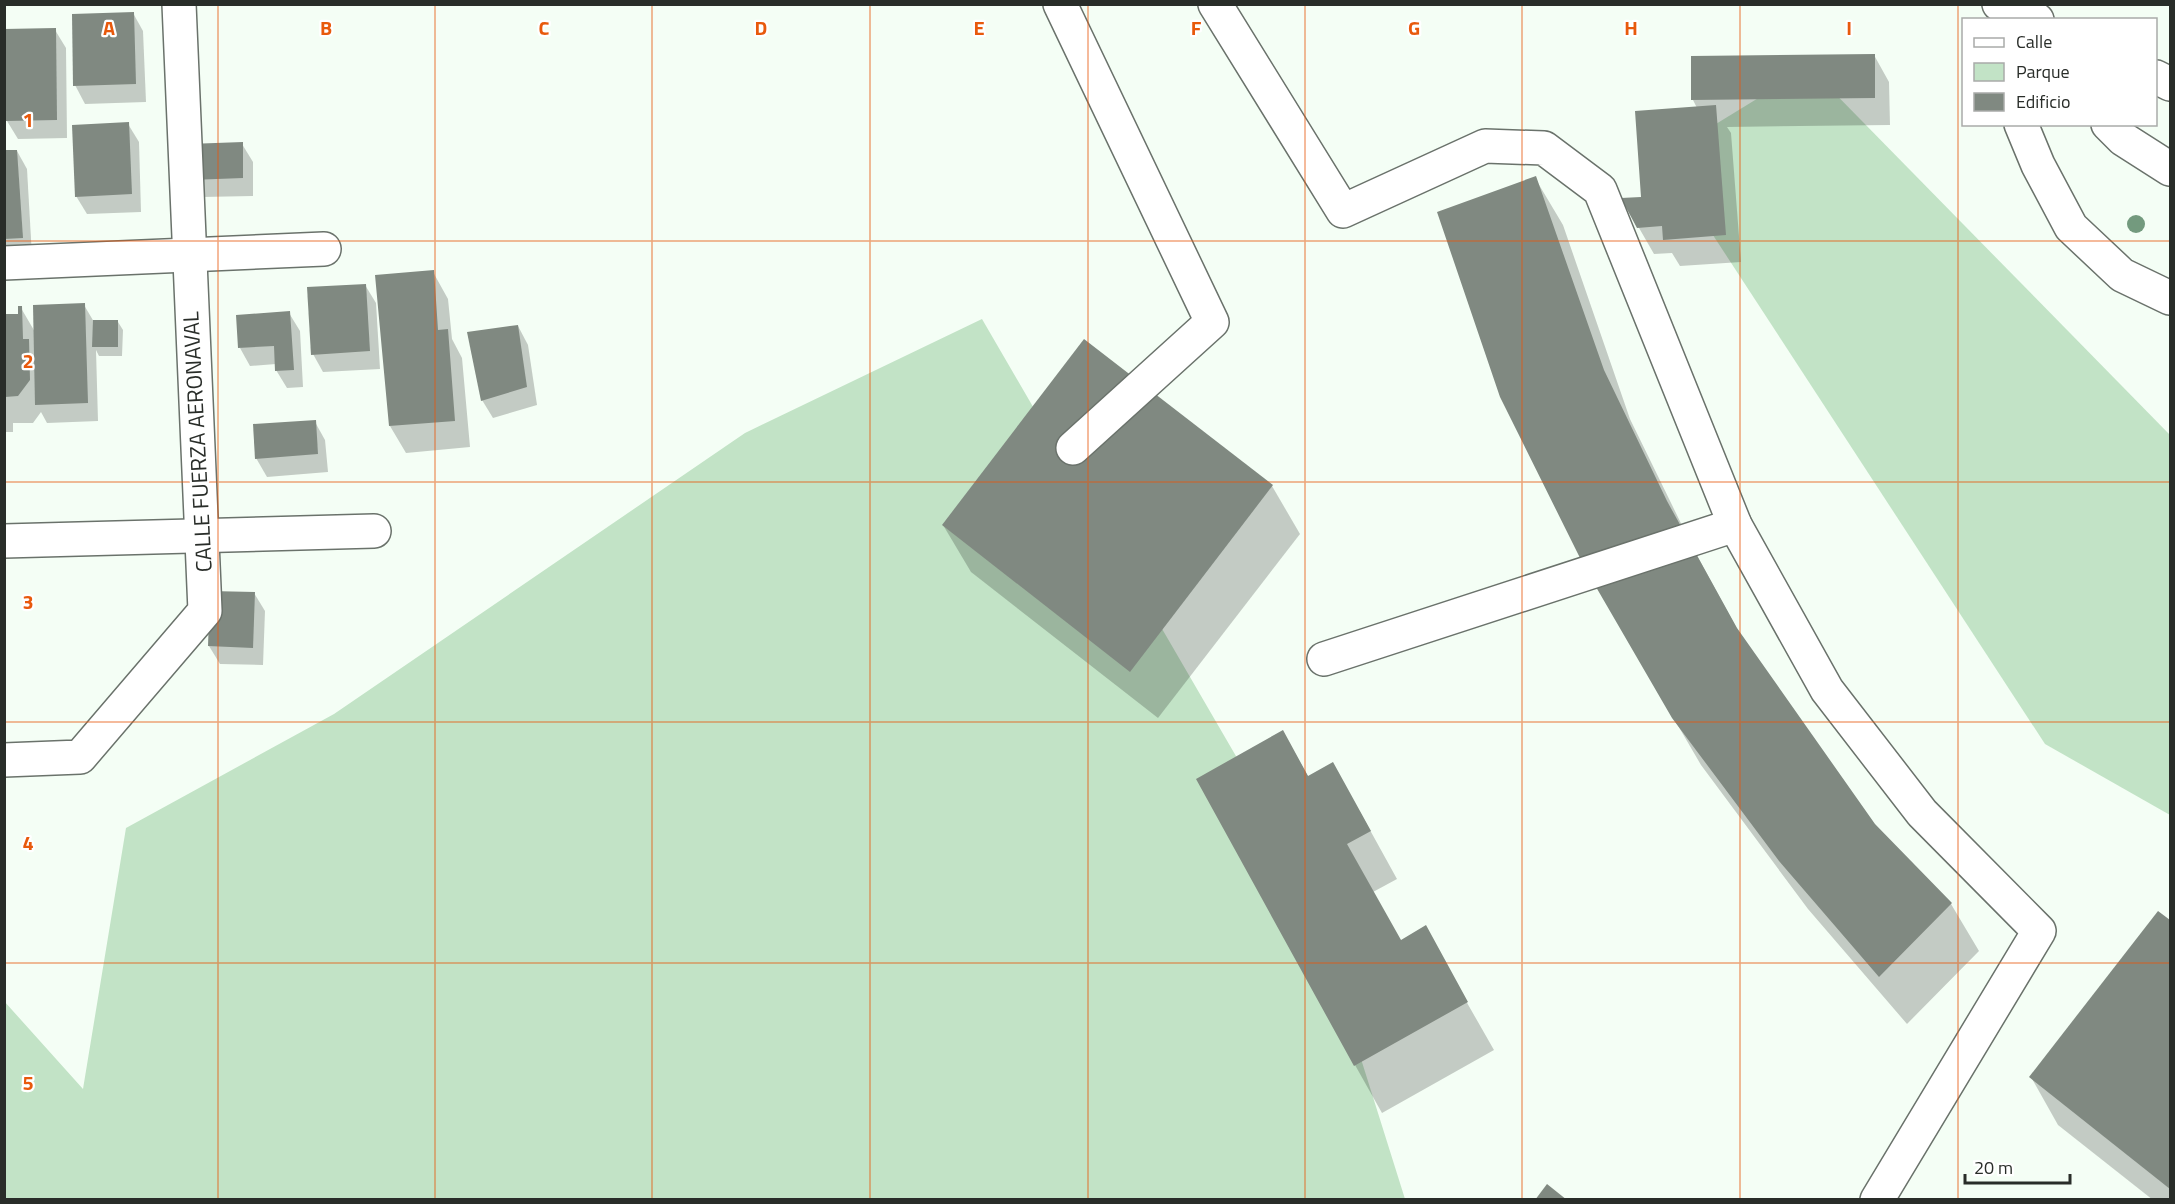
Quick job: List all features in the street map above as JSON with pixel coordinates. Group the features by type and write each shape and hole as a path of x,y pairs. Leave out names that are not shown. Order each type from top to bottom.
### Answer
{"street":[{"name":"CALLE FUERZA AERONAVAL","path":"4,760 80,757 205,610 179,4"},
{"path":"1060,4 1212,322 1073,448"},
{"path":"1215,4 1343,211 1485,146 1544,148 1600,190 1735,525 1827,690 1922,813 2039,931 1877,1200"},
{"path":"1999,4 2032,18"},
{"path":"2022,126 2038,165 2071,227 2122,275 2170,298"},
{"path":"2110,126 2123,138 2170,169"},
{"path":"4,263 324,249"},
{"path":"1324,659 1735,525"},
{"path":"4,541 374,531"}],"green space":[{"path":"1809,67 2170,435 2170,815 2045,744 1662,157"},
{"path":"982,319 1301,868 1405,1199 5,1199 4,1001 83,1089 126,828 334,714 745,433"}],"building":[{"path":"134,12 136,84 73,86 72,14"},
{"path":"56,28 57,120 6,121 4,29"},
{"path":"1875,54 1875,98 1691,100 1691,56"},
{"path":"1716,105 1726,235 1663,240 1662,226 1637,228 1621,198 1641,197 1635,111"},
{"path":"129,122 132,194 75,197 72,125"},
{"path":"243,142 243,178 190,180 188,144"},
{"path":"4,150 17,150 23,238 4,239"},
{"path":"1536,176 1604,370 1667,501 1737,628 1875,824 1952,903 1879,977 1779,861 1672,718 1585,568 1500,397 1437,212"},
{"path":"434,270 438,330 448,329 455,421 389,426 375,275"},
{"path":"366,284 370,351 311,355 307,287"},
{"path":"85,303 88,403 35,405 33,305"},
{"path":"18,306 22,306 23,339 29,339 30,380 18,396 5,397 5,314 18,314"},
{"path":"290,311 294,370 275,371 274,346 238,348 236,315"},
{"path":"93,320 118,320 118,347 92,347"},
{"path":"518,325 527,387 481,401 467,332"},
{"path":"1084,339 1273,485 1130,672 942,525"},
{"path":"316,420 318,454 255,459 253,424"},
{"path":"210,591 255,592 253,648 208,646"},
{"path":"1283,730 1308,776 1333,762 1371,831 1347,844 1401,940 1426,925 1468,1002 1354,1066 1196,779"},
{"path":"2158,911 2170,920 2170,1189 2029,1077"},
{"path":"1547,1184 1567,1200 1535,1200"}]}
